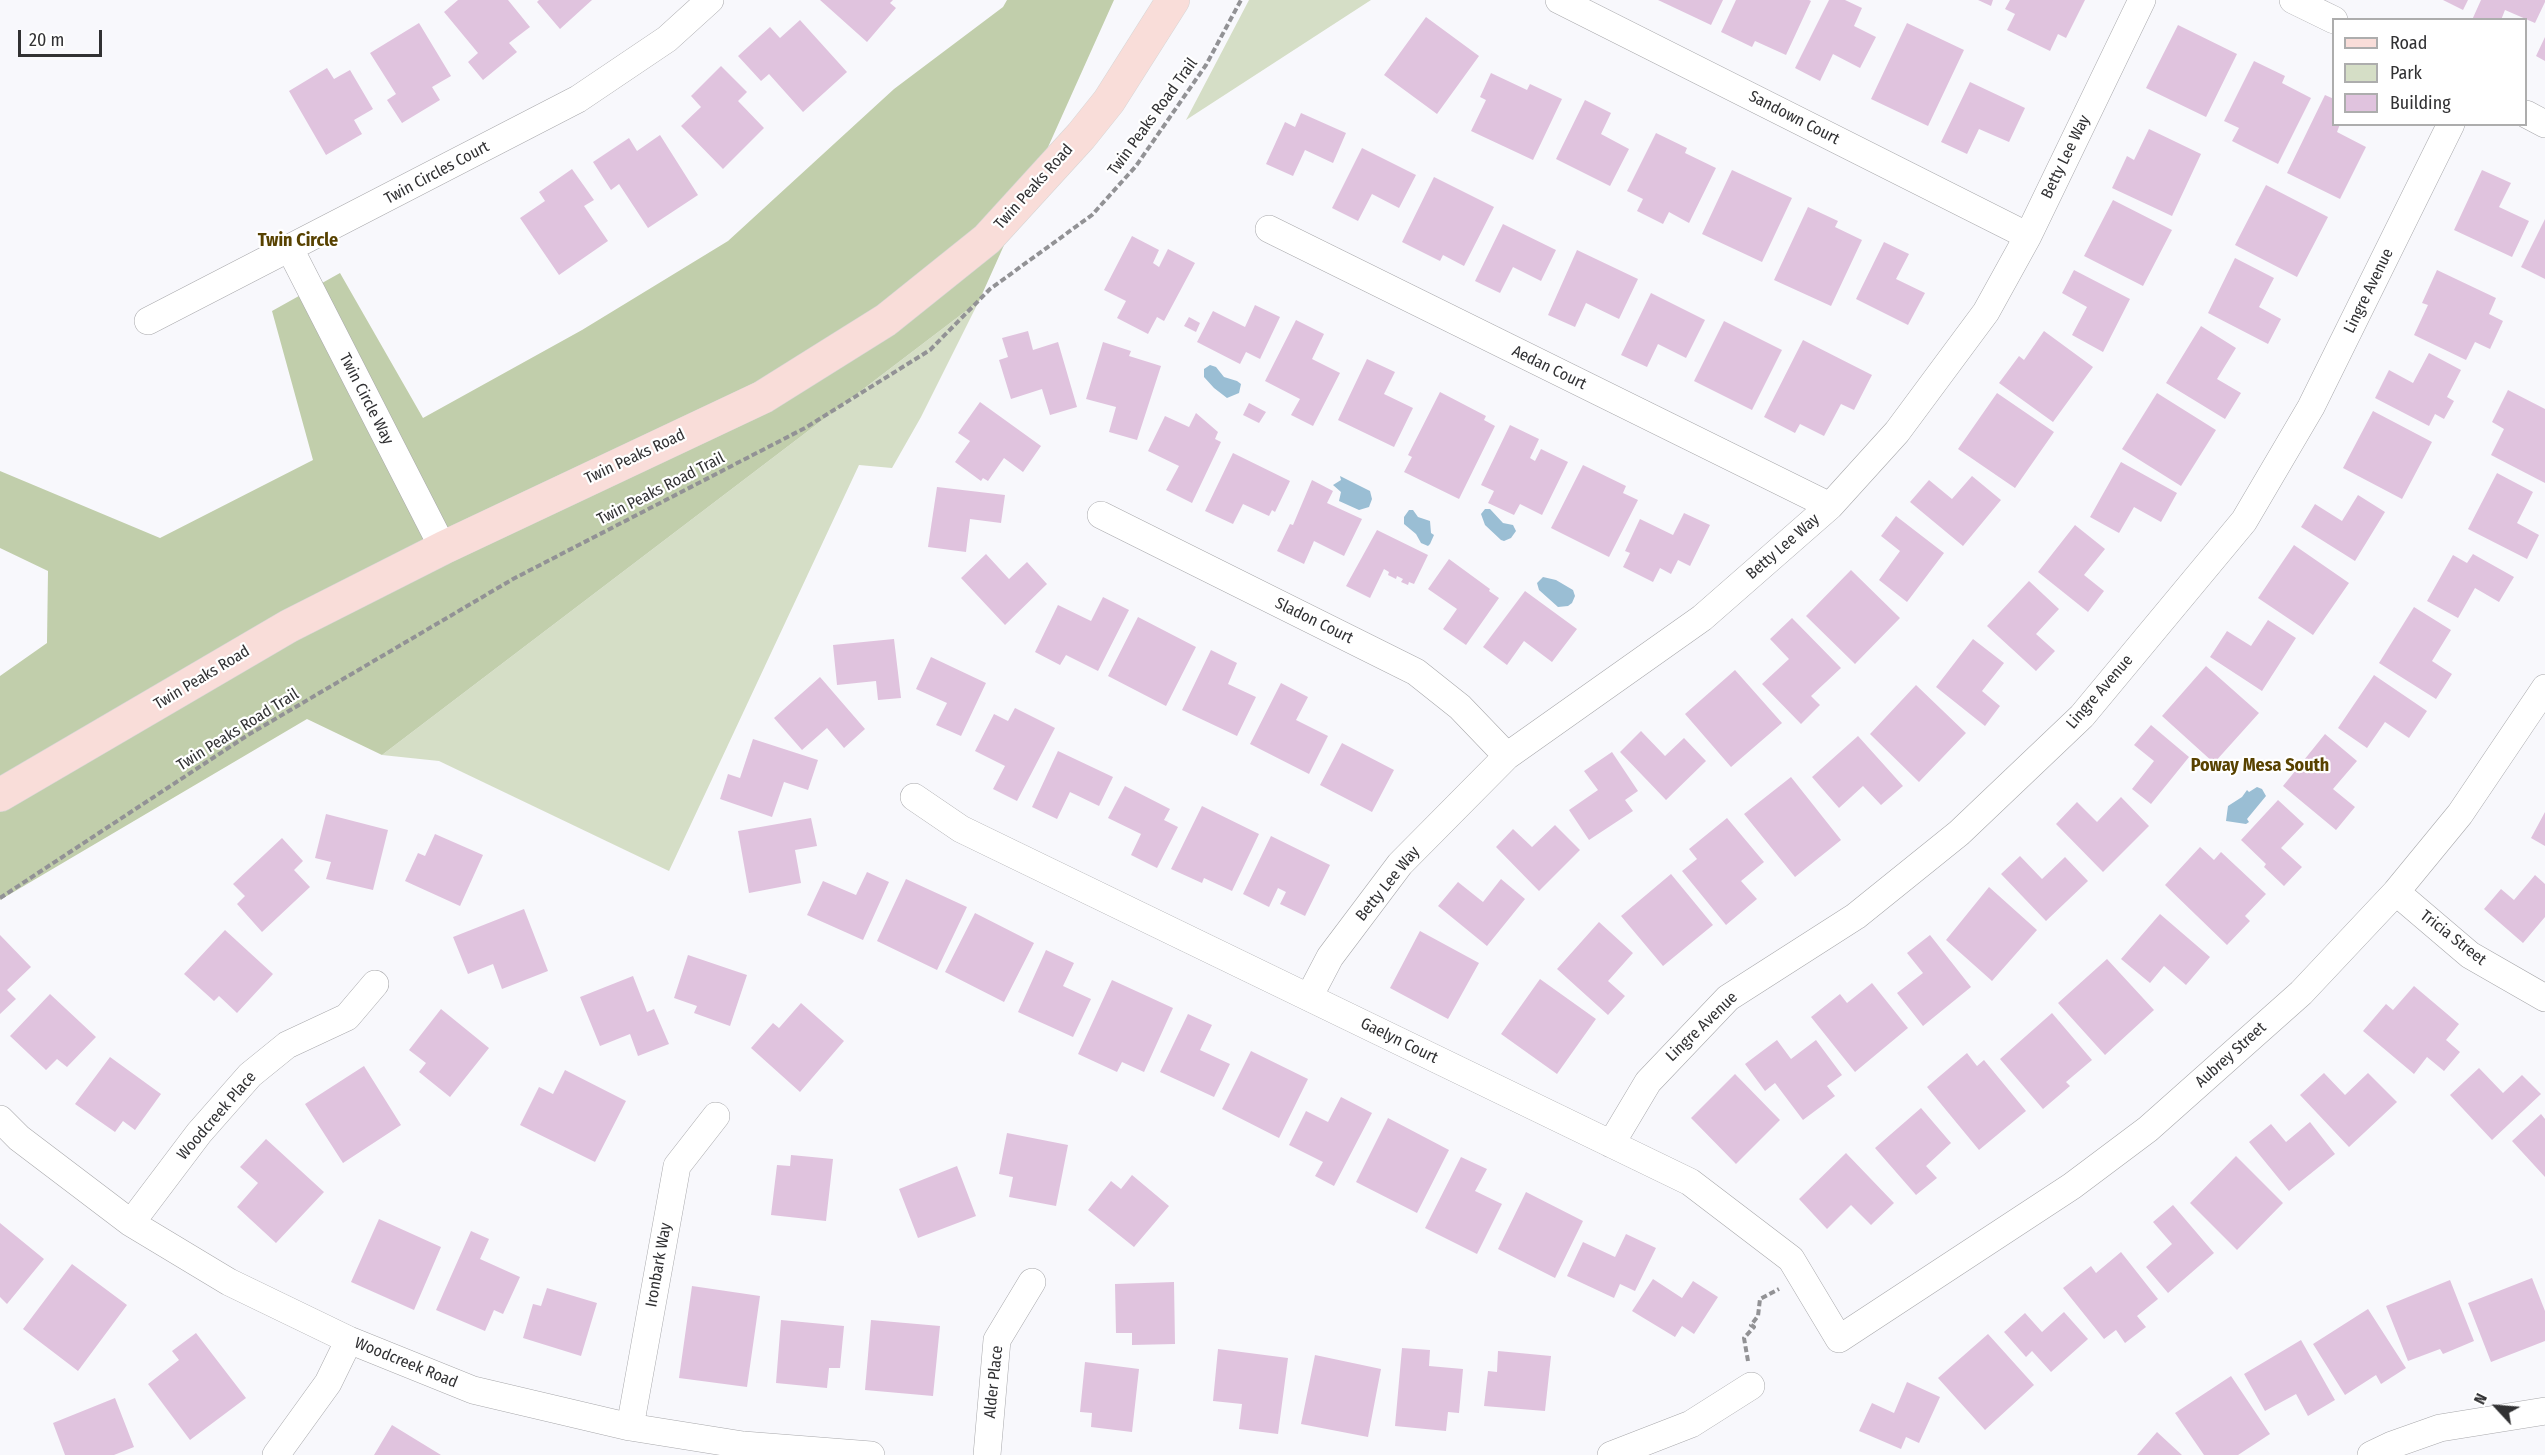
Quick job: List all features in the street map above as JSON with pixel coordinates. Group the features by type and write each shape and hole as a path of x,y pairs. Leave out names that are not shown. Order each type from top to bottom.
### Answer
{"main road":[{"name":"Twin Peaks Road","path":"0,795 289,626 443,548 764,397 886,320 987,239 1081,136 1109,101 1173,0"}],"street":[{"name":"Twin Circles Court","path":"148,321 578,99 667,39 710,0"},
{"name":"Sandown Court","path":"1559,0 2028,236"},
{"name":"Betty Lee Way","path":"1309,997 1330,957 1400,864 1507,756 1702,618 1830,506 1897,432 1986,312 2028,236 2142,0"},
{"path":"2293,0 2332,19"},
{"path":"2527,115 2545,124"},
{"name":"Lingre Avenue","path":"1611,1144 1648,1082 1728,998 1864,909 1959,833 2082,716 2244,521 2312,407 2450,126"},
{"name":"Aedan Court","path":"1269,229 1830,506"},
{"name":"Twin Circle Way","path":"290,249 443,548"},
{"name":"Sladon Court","path":"1101,515 1416,672 1460,707 1507,756"},
{"name":"Aubrey Street","path":"1839,1339 2073,1186 2148,1129 2301,993 2396,892 2460,814 2545,688"},
{"name":"Gaelyn Court","path":"914,797 961,829 1690,1182 1791,1258 1839,1339"},
{"name":"Tricia Street","path":"2396,892 2470,955 2545,998"},
{"name":"Woodcreek Place","path":"131,1223 199,1133 250,1075 286,1046 347,1017 375,984"},
{"name":"Ironbark Way","path":"630,1427 677,1166 716,1116"},
{"name":"Woodcreek Road","path":"0,1119 19,1138 131,1223 229,1282 349,1340 473,1390 630,1427 743,1445 871,1455"},
{"name":"Alder Place","path":"987,1455 997,1340 1032,1282"},
{"path":"276,1455 328,1383 349,1340"},
{"path":"1611,1455 1691,1424 1751,1386"},
{"path":"2371,1455 2392,1444 2440,1428 2545,1411"}],"path":[{"name":"Twin Peaks Road Trail","path":"0,898 248,735 513,579 805,428 930,350 990,289 1092,215 1129,174 1206,65 1241,0"},
{"path":"1751,1386 1744,1338 1754,1327 1751,1324 1758,1316 1760,1299 1803,1277"}],"green space":[{"path":"1007,0 1114,0 979,301 382,755 307,719 0,900 0,676 47,643 48,571 0,548 0,471 160,538 313,460 272,311 340,273 423,418 582,330 728,241 894,89 1003,7"},
{"path":"1249,0 1371,0 1186,120"},
{"path":"979,301 921,417 892,468 859,465 669,871 439,761 382,755"}],"water":[{"path":"1210,365 1216,367 1224,377 1241,384 1239,393 1227,398 1214,388 1204,377 1204,369"},
{"path":"1340,476 1370,491 1372,499 1369,507 1359,510 1339,501 1341,492 1333,485 1341,480"},
{"path":"1485,509 1490,509 1503,523 1513,525 1516,531 1511,538 1501,540 1485,525 1481,514"},
{"path":"1409,510 1413,510 1418,517 1430,521 1431,533 1434,535 1428,546 1421,543 1416,534 1404,524 1404,517"},
{"path":"1543,577 1556,580 1573,590 1575,596 1572,603 1558,607 1539,590 1537,583"},
{"path":"2257,787 2262,789 2266,796 2247,819 2249,822 2246,824 2226,821 2228,806 2242,797 2247,790 2249,792"}],"building":[{"path":"458,0 508,0 530,27 509,43 517,52 483,80 468,62 478,53 444,12"},
{"path":"539,0 592,0 560,29 537,2"},
{"path":"820,0 893,0 890,3 896,8 867,42"},
{"path":"1658,0 1723,0 1711,25"},
{"path":"1736,0 1811,1 1786,55 1755,41 1752,47 1721,32"},
{"path":"1829,0 1845,0 1862,8 1854,26 1876,37 1860,68 1833,54 1820,81 1795,68"},
{"path":"1978,0 1993,0 1991,6"},
{"path":"2010,0 2085,0 2066,38 2058,34 2050,51 2007,30 2015,14 2005,9"},
{"path":"2443,0 2468,0 2463,10"},
{"path":"2481,0 2545,0 2535,23 2505,10 2502,18 2473,18"},
{"path":"1426,17 1479,56 1437,114 1384,75"},
{"path":"800,20 847,72 803,112 769,74 761,81 738,56 770,27 780,38"},
{"path":"419,23 451,76 432,87 440,100 402,123 387,100 396,94 370,53"},
{"path":"1907,23 1964,50 1928,126 1871,99"},
{"path":"2178,25 2237,54 2206,117 2146,88"},
{"path":"2545,37 2545,61 2536,56"},
{"path":"2254,61 2285,76 2282,83 2311,98 2278,164 2232,141 2239,128 2224,121"},
{"path":"721,66 747,92 738,101 764,128 723,169 681,126 701,107 691,96"},
{"path":"327,68 334,79 350,70 373,109 354,120 362,134 326,155 289,91"},
{"path":"1491,73 1527,90 1530,84 1562,99 1533,160 1471,131 1486,100 1480,97"},
{"path":"1970,82 2025,108 2009,142 1979,129 1967,154 1941,142"},
{"path":"2325,95 2332,98 2332,126 2339,126 2337,132 2366,147 2340,199 2287,173"},
{"path":"1585,100 1611,113 1601,134 1629,149 1610,186 1556,159"},
{"path":"1301,113 1346,133 1333,163 1305,150 1293,176 1266,164 1285,122 1295,127"},
{"path":"2149,129 2201,154 2172,216 2112,188 2127,156 2134,160"},
{"path":"1656,133 1687,148 1685,153 1716,168 1689,223 1669,212 1663,224 1637,211 1643,199 1627,191"},
{"path":"660,135 698,195 648,228 619,184 611,190 593,162 629,138 637,151"},
{"path":"1362,148 1416,175 1399,208 1372,194 1358,221 1332,208"},
{"path":"572,169 594,200 584,206 608,241 559,275 520,218 545,201 539,192"},
{"path":"1732,170 1792,198 1762,262 1702,234"},
{"path":"2482,170 2511,183 2499,207 2529,221 2512,257 2454,230"},
{"path":"1434,177 1494,207 1464,266 1443,255 1440,261 1402,242"},
{"path":"2266,185 2328,217 2297,277 2235,245"},
{"path":"2113,200 2172,230 2143,286 2084,256"},
{"path":"1808,207 1838,221 1835,227 1862,240 1831,306 1774,280"},
{"path":"2545,219 2545,279 2521,267"},
{"path":"1503,224 1556,250 1541,281 1513,267 1500,293 1475,281"},
{"path":"1132,236 1159,250 1153,263 1159,267 1168,249 1195,263 1164,321 1157,317 1148,334 1117,318 1126,301 1104,290"},
{"path":"1884,242 1909,254 1896,279 1925,293 1908,325 1856,299"},
{"path":"1577,250 1638,279 1619,319 1586,303 1575,327 1548,315"},
{"path":"2235,258 2274,278 2259,307 2281,319 2268,344 2208,313"},
{"path":"2074,270 2130,299 2103,352 2072,335 2087,307 2062,293"},
{"path":"2437,270 2496,298 2489,314 2503,321 2490,349 2475,342 2466,360 2414,335 2428,305 2422,303"},
{"path":"1651,293 1705,320 1686,358 1658,344 1647,367 1621,355"},
{"path":"1255,305 1280,317 1260,359 1246,352 1240,364 1197,342 1213,311 1245,327"},
{"path":"1189,317 1200,323 1196,332 1184,326"},
{"path":"1296,320 1324,334 1312,359 1340,373 1313,426 1291,415 1300,399 1265,381"},
{"path":"1724,321 1782,350 1752,410 1694,381"},
{"path":"2201,326 2236,348 2217,379 2241,393 2225,419 2166,383"},
{"path":"1028,331 1033,350 1058,342 1077,407 1050,415 1042,389 1011,399 999,360 1008,357 1002,338"},
{"path":"2044,331 2093,367 2053,422 1999,383 2019,356 2024,360"},
{"path":"1803,340 1872,375 1854,410 1841,404 1824,436 1800,424 1795,433 1764,417"},
{"path":"1103,342 1131,351 1129,356 1161,366 1137,440 1109,432 1116,407 1086,399"},
{"path":"2429,353 2461,370 2447,397 2454,401 2444,419 2435,414 2429,426 2375,398 2389,370 2413,383"},
{"path":"1367,359 1395,372 1384,394 1413,408 1394,447 1338,420"},
{"path":"2508,390 2545,409 2545,483 2491,455 2504,429 2492,422"},
{"path":"1440,392 1486,416 1484,420 1495,426 1459,499 1404,472 1412,457 1408,455"},
{"path":"1997,393 2054,432 2015,488 1958,449"},
{"path":"2157,393 2216,430 2181,486 2122,449"},
{"path":"980,402 1041,446 1023,472 1004,458 988,481 983,478 981,481 955,462 970,441 958,433"},
{"path":"1249,403 1266,412 1259,423 1243,415"},
{"path":"2373,411 2432,442 2402,499 2343,468"},
{"path":"1196,413 1218,432 1215,439 1221,442 1192,503 1166,490 1179,466 1148,451 1165,416 1189,427"},
{"path":"1510,425 1539,439 1530,458 1535,461 1541,449 1568,462 1542,515 1520,504 1514,515 1488,503 1494,491 1481,485"},
{"path":"1233,453 1290,481 1275,512 1272,510 1269,516 1243,504 1233,524 1205,511"},
{"path":"2121,462 2177,493 2161,522 2134,507 2119,533 2090,517"},
{"path":"1583,465 1626,486 1623,493 1638,500 1609,557 1551,528"},
{"path":"2497,473 2533,492 2517,523 2539,535 2527,559 2468,529"},
{"path":"1972,476 2001,500 1963,546 1910,502 1929,480 1952,499"},
{"path":"1312,480 1333,491 1327,503 1362,519 1344,556 1314,541 1304,564 1277,551 1290,524 1293,525"},
{"path":"937,487 1005,495 1001,523 970,519 966,552 928,547"},
{"path":"2358,495 2385,512 2355,561 2301,527 2315,504 2342,521"},
{"path":"1684,513 1710,525 1690,566 1678,560 1671,574 1660,568 1653,582 1623,567 1630,553 1625,551 1640,519 1673,535"},
{"path":"1896,516 1944,553 1907,602 1879,580 1900,551 1881,536"},
{"path":"2075,525 2105,549 2084,575 2104,591 2088,612 2038,572"},
{"path":"1377,530 1428,555 1414,584 1409,582 1408,585 1401,582 1403,579 1397,576 1396,579 1388,575 1389,572 1384,569 1370,598 1346,586"},
{"path":"2294,545 2349,583 2313,635 2258,598"},
{"path":"986,554 1009,579 1027,562 1047,584 1005,625 961,578"},
{"path":"2473,554 2514,577 2499,602 2475,588 2458,618 2427,601 2453,555 2467,563"},
{"path":"1449,559 1499,598 1466,645 1443,629 1457,609 1428,589"},
{"path":"1851,570 1900,618 1855,664 1806,616"},
{"path":"2029,581 2059,609 2036,634 2055,651 2036,671 1987,626"},
{"path":"1525,591 1577,629 1552,662 1524,641 1507,665 1483,647"},
{"path":"1103,597 1129,610 1098,671 1066,655 1060,665 1035,652 1058,605 1091,621"},
{"path":"2414,607 2451,630 2432,661 2452,674 2436,699 2379,663"},
{"path":"1138,617 1196,647 1166,706 1108,676"},
{"path":"1792,618 1841,668 1811,696 1820,705 1801,724 1762,684 1789,659 1770,639"},
{"path":"2268,620 2296,638 2262,691 2210,657 2227,631 2251,646"},
{"path":"894,639 901,698 878,700 876,681 837,685 833,645"},
{"path":"1973,639 2004,663 1982,691 2000,706 1985,726 1936,687"},
{"path":"1211,650 1237,663 1228,684 1256,697 1237,736 1182,710"},
{"path":"931,657 986,683 961,736 936,725 947,703 916,689"},
{"path":"2206,666 2259,713 2214,763 2162,716"},
{"path":"1735,670 1782,723 1731,767 1685,714"},
{"path":"2374,675 2427,711 2409,738 2385,722 2367,748 2338,728"},
{"path":"820,677 865,729 844,748 827,728 802,750 774,718"},
{"path":"1281,683 1308,697 1296,720 1328,736 1309,774 1250,744"},
{"path":"1916,685 1966,733 1919,782 1870,734"},
{"path":"1015,708 1055,728 1017,801 993,789 1005,766 975,751 994,714 1008,721"},
{"path":"2151,725 2189,757 2151,804 2132,789 2154,761 2134,745"},
{"path":"1641,731 1665,756 1684,738 1706,761 1666,800 1620,752"},
{"path":"2325,734 2357,761 2333,789 2355,807 2336,830 2283,786"},
{"path":"1858,736 1903,786 1881,805 1863,786 1839,808 1812,777"},
{"path":"753,739 818,760 808,790 784,782 772,817 720,799 728,774 740,778"},
{"path":"1342,743 1394,770 1372,812 1320,785"},
{"path":"1058,751 1113,777 1099,806 1070,792 1057,819 1032,807"},
{"path":"1612,752 1638,791 1625,800 1633,811 1589,840 1569,810 1598,790 1584,771"},
{"path":"1791,777 1841,840 1795,877 1744,814"},
{"path":"1125,786 1170,809 1164,820 1178,827 1157,868 1131,855 1141,834 1108,818"},
{"path":"2121,797 2149,826 2103,872 2056,824 2077,802 2097,822"},
{"path":"2278,800 2304,824 2281,848 2302,867 2284,886 2264,867 2266,864 2241,840"},
{"path":"1202,806 1259,834 1232,891 1204,878 1202,883 1171,869"},
{"path":"2545,812 2545,846 2531,838"},
{"path":"326,814 388,830 373,890 326,879 331,862 315,858"},
{"path":"811,818 817,846 795,850 801,883 749,893 738,831"},
{"path":"1727,818 1764,862 1741,881 1757,899 1726,925 1682,871 1697,859 1689,849"},
{"path":"1555,825 1580,850 1539,891 1496,847 1513,829 1532,847"},
{"path":"435,834 483,855 460,906 405,881 418,853 425,856"},
{"path":"1271,836 1330,865 1305,916 1280,904 1286,892 1278,888 1269,907 1243,894"},
{"path":"282,838 303,861 294,870 310,887 262,932 237,904 245,896 233,884"},
{"path":"2200,847 2214,860 2221,852 2266,894 2245,916 2250,921 2227,945 2165,885"},
{"path":"2020,856 2042,879 2065,857 2088,881 2046,921 2001,874"},
{"path":"867,872 889,882 863,940 807,915 823,881 856,895"},
{"path":"1671,874 1713,925 1663,966 1621,916"},
{"path":"2535,875 2545,884 2545,917 2523,943 2484,909 2501,889 2514,900"},
{"path":"906,879 967,907 937,970 877,941"},
{"path":"1501,879 1525,899 1487,946 1438,906 1458,882 1483,902"},
{"path":"1989,887 2037,930 1992,981 1946,940"},
{"path":"524,909 548,971 502,989 493,964 468,974 453,937"},
{"path":"975,913 1034,943 1004,1002 945,972"},
{"path":"2160,914 2210,957 2186,985 2164,966 2150,983 2121,959"},
{"path":"1599,922 1633,953 1608,981 1625,996 1608,1015 1557,969"},
{"path":"225,930 273,974 237,1013 219,996 214,1001 184,974"},
{"path":"1420,931 1479,963 1448,1019 1390,988"},
{"path":"0,935 31,967 7,990 16,999 0,1014"},
{"path":"1930,935 1971,987 1923,1026 1897,993 1923,973 1907,953"},
{"path":"1046,950 1074,963 1063,986 1091,999 1073,1037 1018,1012"},
{"path":"688,955 747,975 730,1026 694,1013 697,1006 674,998"},
{"path":"2107,959 2154,1010 2105,1055 2058,1003"},
{"path":"633,976 647,1012 654,1009 669,1044 638,1056 630,1034 600,1046 580,997"},
{"path":"1540,979 1596,1019 1557,1074 1501,1034"},
{"path":"1112,980 1173,1008 1144,1072 1122,1062 1117,1072 1078,1054"},
{"path":"1872,983 1908,1028 1855,1072 1811,1017 1840,994 1847,1003"},
{"path":"2414,986 2459,1024 2446,1040 2460,1052 2444,1071 2427,1057 2414,1074 2363,1031 2386,1004 2393,1010"},
{"path":"50,994 96,1037 67,1067 57,1059 46,1070 10,1036"},
{"path":"801,1003 844,1041 800,1092 751,1048 773,1023 779,1028"},
{"path":"441,1009 489,1048 450,1097 419,1072 426,1063 409,1050"},
{"path":"2052,1013 2092,1060 2066,1082 2070,1086 2043,1109 2000,1059"},
{"path":"1188,1014 1212,1025 1200,1050 1230,1064 1214,1097 1160,1072"},
{"path":"1777,1040 1791,1059 1816,1040 1842,1075 1827,1086 1835,1096 1803,1120 1775,1083 1765,1091 1745,1064"},
{"path":"1251,1051 1308,1079 1279,1138 1222,1109"},
{"path":"1967,1053 1977,1066 1984,1060 2026,1111 1979,1150 1927,1087"},
{"path":"110,1057 161,1094 135,1130 123,1121 115,1132 75,1104"},
{"path":"364,1066 401,1125 343,1163 305,1104"},
{"path":"2479,1068 2503,1093 2522,1075 2541,1094 2492,1140 2450,1095"},
{"path":"565,1070 626,1101 595,1162 520,1125 539,1087 553,1094"},
{"path":"2324,1073 2345,1095 2368,1073 2397,1102 2349,1147 2300,1095"},
{"path":"1735,1074 1780,1120 1736,1164 1691,1118"},
{"path":"1341,1097 1372,1113 1334,1186 1315,1176 1323,1162 1289,1145 1306,1111 1328,1122"},
{"path":"1921,1108 1951,1143 1926,1166 1937,1178 1916,1195 1875,1148"},
{"path":"2541,1114 2545,1119 2545,1177 2512,1141"},
{"path":"1388,1118 1449,1150 1417,1213 1356,1182"},
{"path":"2310,1122 2335,1154 2289,1191 2249,1142 2271,1124 2286,1142"},
{"path":"1007,1133 1068,1145 1056,1206 1009,1197 1013,1177 999,1174"},
{"path":"266,1139 324,1192 276,1243 237,1207 258,1183 240,1167"},
{"path":"1846,1153 1894,1203 1871,1225 1851,1205 1827,1229 1799,1199"},
{"path":"791,1155 833,1159 826,1221 771,1215 777,1165 790,1166"},
{"path":"2236,1156 2283,1203 2237,1250 2190,1203"},
{"path":"1461,1157 1487,1169 1475,1191 1502,1204 1477,1254 1425,1228"},
{"path":"957,1166 976,1216 918,1238 899,1189"},
{"path":"1132,1175 1169,1206 1134,1247 1088,1210 1111,1181 1121,1189"},
{"path":"1526,1192 1583,1221 1555,1278 1498,1249"},
{"path":"2173,1205 2214,1253 2168,1293 2146,1267 2172,1244 2153,1222"},
{"path":"379,1219 441,1247 414,1310 351,1282"},
{"path":"0,1223 44,1259 7,1304 0,1297"},
{"path":"471,1231 489,1239 480,1259 520,1277 503,1314 494,1310 485,1331 436,1310"},
{"path":"1626,1234 1656,1248 1635,1291 1620,1284 1614,1298 1567,1276 1583,1242 1615,1257"},
{"path":"2121,1252 2158,1299 2137,1316 2146,1327 2125,1343 2116,1330 2104,1339 2063,1288 2091,1266 2096,1273"},
{"path":"72,1264 127,1305 78,1371 23,1329"},
{"path":"2532,1278 2545,1311 2545,1341 2491,1362 2468,1303"},
{"path":"1653,1279 1682,1298 1693,1281 1718,1297 1694,1334 1682,1326 1675,1337 1632,1311"},
{"path":"2450,1280 2474,1341 2443,1354 2440,1349 2408,1361 2386,1306"},
{"path":"1174,1282 1175,1344 1132,1345 1132,1333 1116,1333 1115,1284"},
{"path":"692,1286 760,1296 747,1387 679,1378"},
{"path":"547,1288 597,1303 581,1356 523,1338 533,1304 541,1306"},
{"path":"2368,1309 2406,1368 2381,1384 2376,1375 2345,1395 2313,1344"},
{"path":"2064,1312 2088,1339 2051,1372 2032,1351 2026,1357 2004,1332 2025,1313 2042,1332"},
{"path":"781,1320 844,1326 840,1368 829,1368 827,1388 776,1383"},
{"path":"871,1320 940,1326 933,1396 865,1390"},
{"path":"196,1333 246,1398 190,1440 148,1384 179,1360 172,1351"},
{"path":"1988,1334 2034,1385 1985,1430 1938,1378"},
{"path":"2301,1340 2335,1400 2308,1416 2296,1394 2265,1411 2244,1374"},
{"path":"1402,1348 1430,1350 1429,1366 1463,1369 1459,1413 1448,1412 1446,1431 1395,1426"},
{"path":"1218,1349 1288,1358 1278,1434 1239,1429 1242,1404 1213,1401"},
{"path":"1498,1351 1551,1356 1545,1411 1484,1406 1488,1371 1497,1372"},
{"path":"1315,1355 1381,1369 1368,1437 1301,1424"},
{"path":"1085,1362 1139,1369 1132,1432 1091,1427 1092,1413 1080,1412"},
{"path":"2231,1376 2270,1434 2238,1455 2204,1455 2175,1413"},
{"path":"1907,1382 1940,1397 1919,1443 1906,1437 1901,1449 1859,1431 1872,1403 1894,1413"},
{"path":"115,1398 134,1447 114,1455 65,1455 53,1423"},
{"path":"392,1425 441,1455 374,1455"},
{"path":"2157,1432 2182,1455 2137,1455"}],"district":[{"name":"Twin Circle","path":"298,241"},
{"name":"Poway Mesa South","path":"2260,766"}]}
